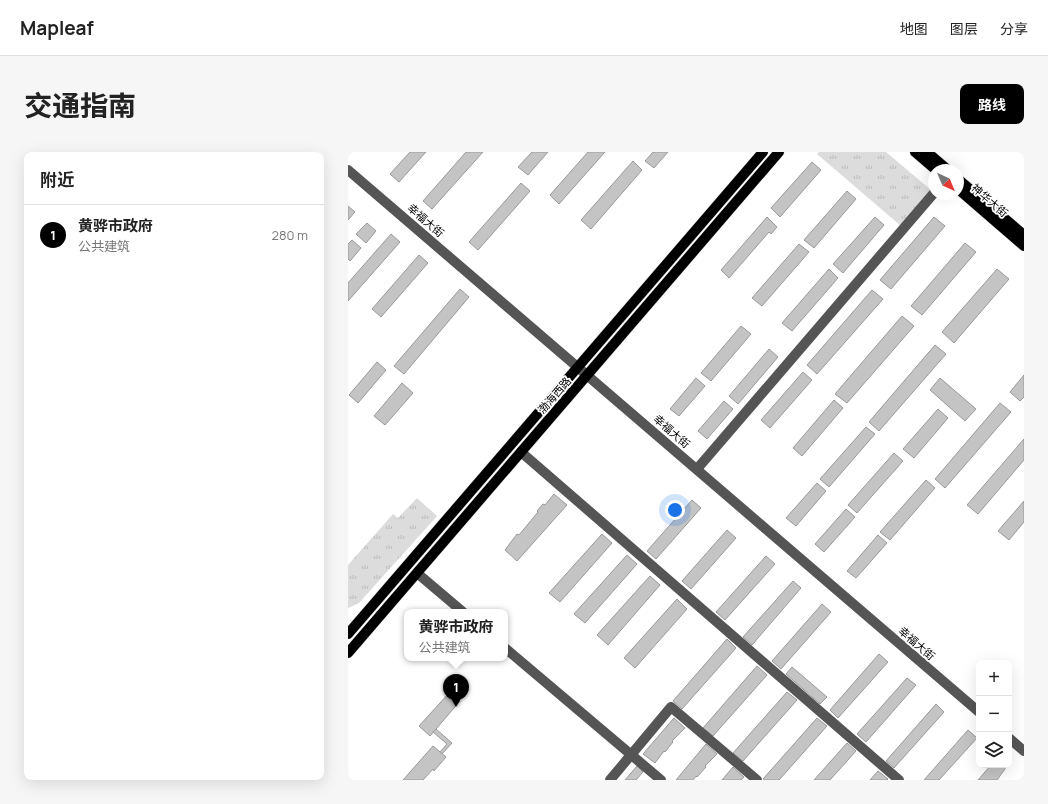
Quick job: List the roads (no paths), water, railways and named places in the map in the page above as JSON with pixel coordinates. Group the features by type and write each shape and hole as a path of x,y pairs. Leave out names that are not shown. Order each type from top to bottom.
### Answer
{"main road":[{"name":"渤海西路","path":"349,632 762,152"},
{"name":"渤海西路","path":"348,653 779,152"},
{"path":"915,152 929,164"},
{"path":"927,152 941,164"},
{"name":"神华大街","path":"964,184 1024,236"},
{"name":"神华大街","path":"964,194 1024,246"}],"street":[{"name":"幸福大街","path":"348,170 976,709"},
{"path":"697,469 928,200"},
{"path":"522,452 899,780"},
{"path":"417,573 459,609"},
{"path":"349,632 360,640"},
{"path":"508,651 661,780"},
{"path":"610,780 670,707 756,780"},
{"path":"1012,741 1024,751"}],"place":[{"name":"黄骅市政府","path":"456,707"}]}
